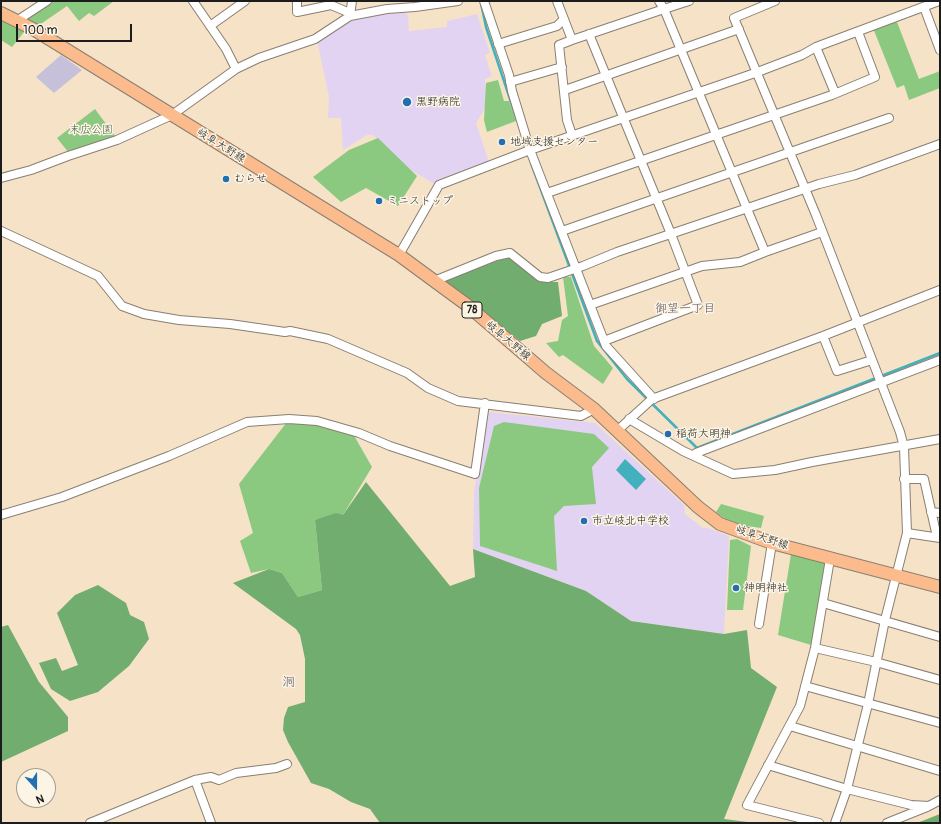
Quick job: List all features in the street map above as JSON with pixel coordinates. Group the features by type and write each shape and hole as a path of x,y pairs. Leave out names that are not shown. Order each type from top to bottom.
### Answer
{"main road":[{"name":"岐阜大野線","path":"1,13 18,20 399,255 467,305 546,373 594,409 710,517 724,525 772,543 940,587"}],"street":[{"path":"18,20 47,1"},
{"path":"193,1 226,49 236,69"},
{"path":"210,26 245,1"},
{"path":"298,1 298,12 331,3 350,15"},
{"path":"350,15 352,1"},
{"path":"384,10 386,1"},
{"path":"1,178 31,170 75,153 117,140 172,115 236,69 259,58 315,39 350,15 384,10 415,8 458,1"},
{"path":"484,1 530,150 606,346 654,399"},
{"path":"557,1 572,40"},
{"path":"660,1 765,252"},
{"path":"572,135 567,120 565,90 558,45 689,1"},
{"path":"775,1 734,18 858,321 904,447 907,533 885,620 868,704 846,789 835,823"},
{"path":"399,255 439,186 530,150 802,55 816,47 939,1"},
{"path":"924,7 940,50"},
{"path":"498,44 557,26 564,19"},
{"path":"565,90 739,29"},
{"path":"547,193 773,115 875,77 858,32"},
{"path":"589,34 671,234 698,305 604,341"},
{"path":"816,47 835,93"},
{"path":"510,82 562,67"},
{"path":"562,231 889,118"},
{"path":"434,281 496,256 510,253 540,277 548,278 671,234 819,184 856,175 940,144"},
{"path":"1,231 98,276 122,306 144,314 179,320 230,324 285,332 290,331 328,339 408,373 428,388 458,401 485,403 582,416 594,409"},
{"path":"590,305 702,266 740,262 822,232"},
{"path":"618,430 654,399 824,336 858,321 940,290"},
{"path":"824,336 837,372 872,360"},
{"path":"694,456 696,453 940,360"},
{"path":"1,515 62,497 168,456 247,422 289,419 317,421 358,433 390,446 475,474 485,403"},
{"path":"629,419 694,456 733,474 750,473 904,447 940,439"},
{"path":"904,479 924,479 938,538 907,533"},
{"path":"931,512 940,513"},
{"path":"759,624 772,543"},
{"path":"820,823 747,805 800,706 815,648 830,559"},
{"path":"823,602 940,637"},
{"path":"815,648 876,662 940,680"},
{"path":"805,686 940,723"},
{"path":"790,726 940,771"},
{"path":"90,823 195,780 211,777 219,780 236,773 276,768 287,764"},
{"path":"768,765 846,789 911,805 930,806"},
{"path":"195,780 210,823"},
{"path":"887,823 930,806 940,800"}],"shaded area":[{"name":"黒野病院","path":"403,12 408,15 409,31 447,27 447,21 477,14 490,53 485,55 492,76 485,79 486,107 476,123 489,162 434,184 408,168 373,135 367,135 343,150 341,118 328,118 329,97 317,40 356,17"},
{"path":"61,55 82,70 54,93 36,77"},
{"name":"市立岐北中学校","path":"489,412 595,423 684,505 685,514 703,528 708,528 729,536 724,634 631,621 586,591 473,549 474,491"}],"green space":[{"path":"49,1 114,1 94,16 89,13 79,21 67,6 35,28 27,21 27,17"},
{"path":"1,19 24,32 12,47 1,40"},
{"path":"897,22 919,79 940,71 940,88 909,100 904,85 897,88 873,28"},
{"path":"498,80 504,101 509,101 516,121 487,132 484,120 486,83"},
{"name":"末広公園","path":"95,109 115,136 69,153 57,138"},
{"path":"378,138 417,176 398,206 366,188 341,202 313,177 349,150"},
{"path":"510,256 541,282 558,282 562,316 542,324 536,336 520,341 443,281"},
{"path":"563,277 571,277 594,346 613,368 603,384 563,355 559,357 546,343 558,341 562,320 568,316"},
{"path":"287,422 304,422 352,432 372,467 343,515 315,520 322,590 298,597 282,573 269,569 251,573 240,541 253,533 239,484"},
{"path":"504,422 594,434 609,448 592,467 596,504 564,506 554,516 557,571 480,546 479,488 494,426"},
{"path":"366,482 450,586 475,577 473,549 586,591 631,621 724,634 747,630 751,668 777,687 724,819 755,823 380,823 370,809 351,802 329,789 311,783 283,730 284,718 288,707 305,702 305,659 300,635 296,629 233,583 269,569 282,573 298,597 322,590 315,520 336,513 343,515"},
{"path":"721,504 764,516 761,528 732,524 716,512"},
{"path":"737,539 751,546 743,610 727,610 730,540"},
{"path":"791,554 828,564 811,645 778,635"},
{"path":"98,585 126,603 130,615 144,622 149,639 129,666 98,692 70,701 51,689 39,663 56,658 62,671 78,665 57,613 75,595"},
{"path":"8,625 39,682 68,717 68,731 1,762 1,627"},
{"path":"940,814 940,823 917,823"}],"water":[{"path":"625,459 646,479 636,490 616,470"}],"waterway":[{"path":"481,3 486,27 517,120"},
{"path":"531,163 597,341 627,379 697,448 940,353"}],"place":[{"name":"黒野病院","path":"407,102"},
{"name":"地域支援センター","path":"502,142"},
{"name":"むらせ","path":"226,179"},
{"name":"ミニストップ","path":"379,201"},
{"name":"稲荷大明神","path":"668,434"},
{"name":"市立岐北中学校","path":"584,521"},
{"name":"神明神社","path":"736,588"}],"district":[{"name":"御望一丁目","path":"685,309"},
{"name":"洞","path":"289,683"}]}
